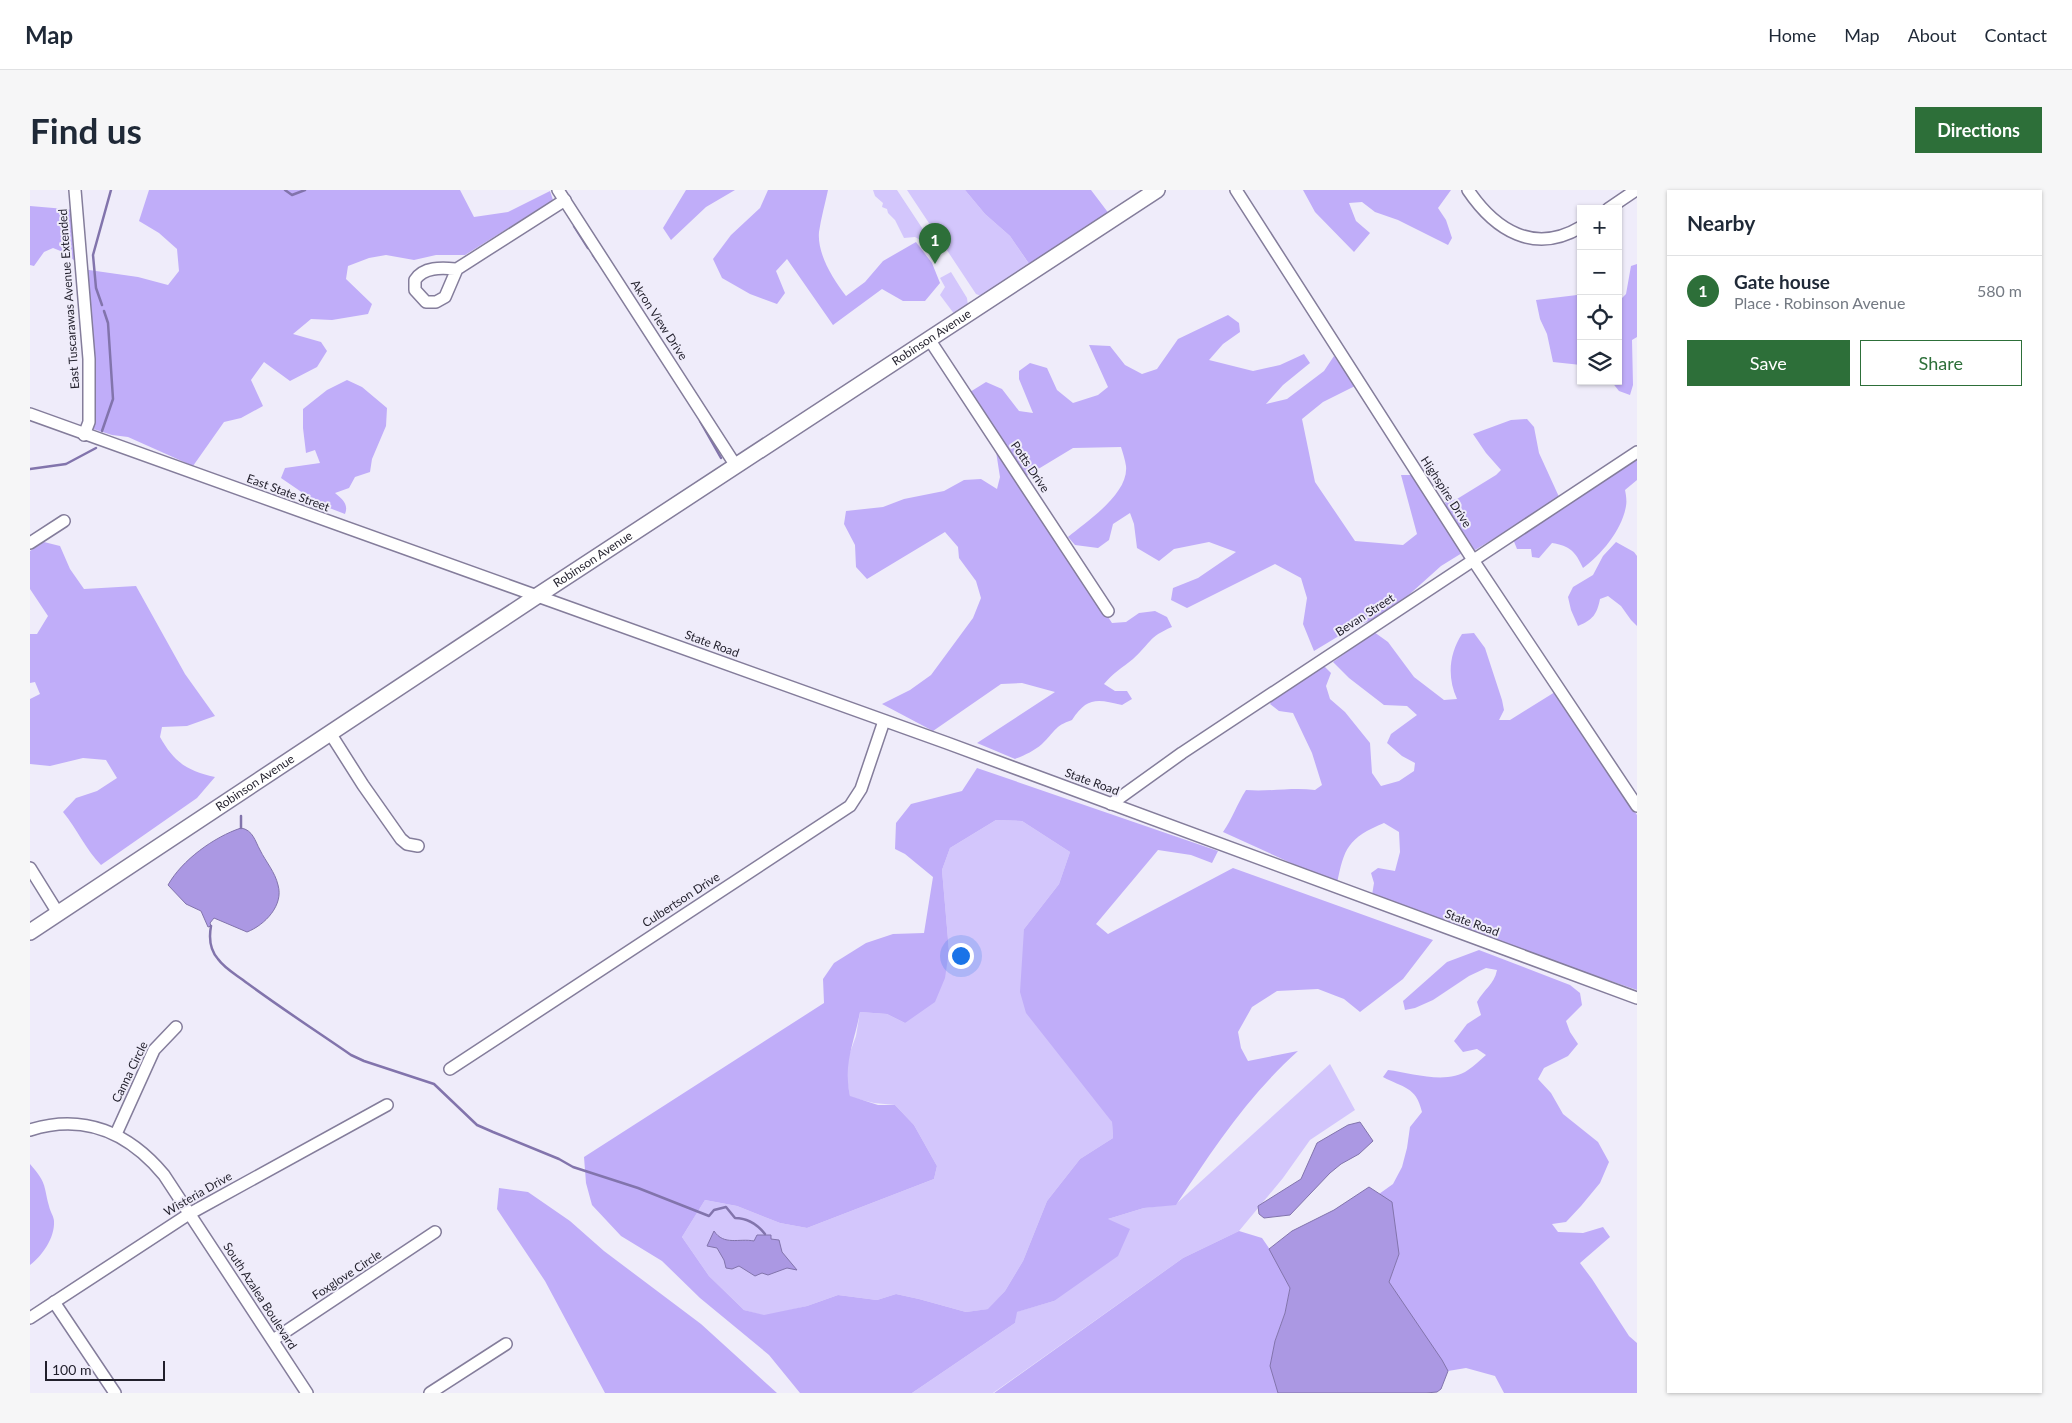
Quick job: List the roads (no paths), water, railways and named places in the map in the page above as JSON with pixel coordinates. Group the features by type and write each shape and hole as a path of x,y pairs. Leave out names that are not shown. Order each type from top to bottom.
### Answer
{"main road":[{"name":"Robinson Avenue","path":"30,932 537,596 1157,190"}],"street":[{"name":"East Tuscarawas Avenue Extended","path":"75,190 89,359 89,422 84,434"},
{"name":"Akron View Drive","path":"558,190 736,466"},
{"name":"Highspire Drive","path":"1236,190 1473,560 1637,806"},
{"path":"1468,190 1477,204 1493,221 1518,235 1550,238 1565,235 1577,229"},
{"path":"1614,205 1636,190"},
{"path":"457,269 565,200"},
{"name":"Potts Drive","path":"929,339 1108,610"},
{"name":"East State Street","path":"30,414 537,596"},
{"name":"Bevan Street","path":"1111,804 1182,752 1637,452"},
{"path":"30,543 64,521"},
{"name":"State Road","path":"537,596 1111,804 1637,998"},
{"name":"Culbertson Drive","path":"450,1069 850,806 861,789 884,722"},
{"path":"330,733 401,839 407,844 418,846"},
{"path":"30,868 58,913"},
{"name":"Canna Circle","path":"116,1134 154,1050 176,1027"},
{"name":"Wisteria Drive","path":"30,1318 189,1214 387,1105"},
{"name":"South Azalea Boulevard","path":"30,1130 39,1127 70,1125 97,1128 116,1134 135,1146 155,1164 307,1393"},
{"name":"Foxglove Circle","path":"273,1340 436,1232"},
{"path":"54,1302 115,1393"},
{"path":"430,1393 506,1344"}],"waterway":[{"path":"102,305 96,288 93,255 111,190"},
{"path":"285,190 292,195 305,190"},
{"path":"574,226 588,248"},
{"path":"593,255 597,261"},
{"path":"102,431 113,399 108,323 104,311"},
{"path":"700,421 721,458"},
{"path":"30,469 66,464 96,448"},
{"path":"241,816 241,828"},
{"path":"211,926 210,939 212,948 224,966 351,1055 434,1084 477,1125 559,1159 573,1167 638,1188 709,1216 714,1210 726,1207 735,1218 752,1222 765,1234"}],"place":[{"name":"Gate house","path":"935,264"}]}
